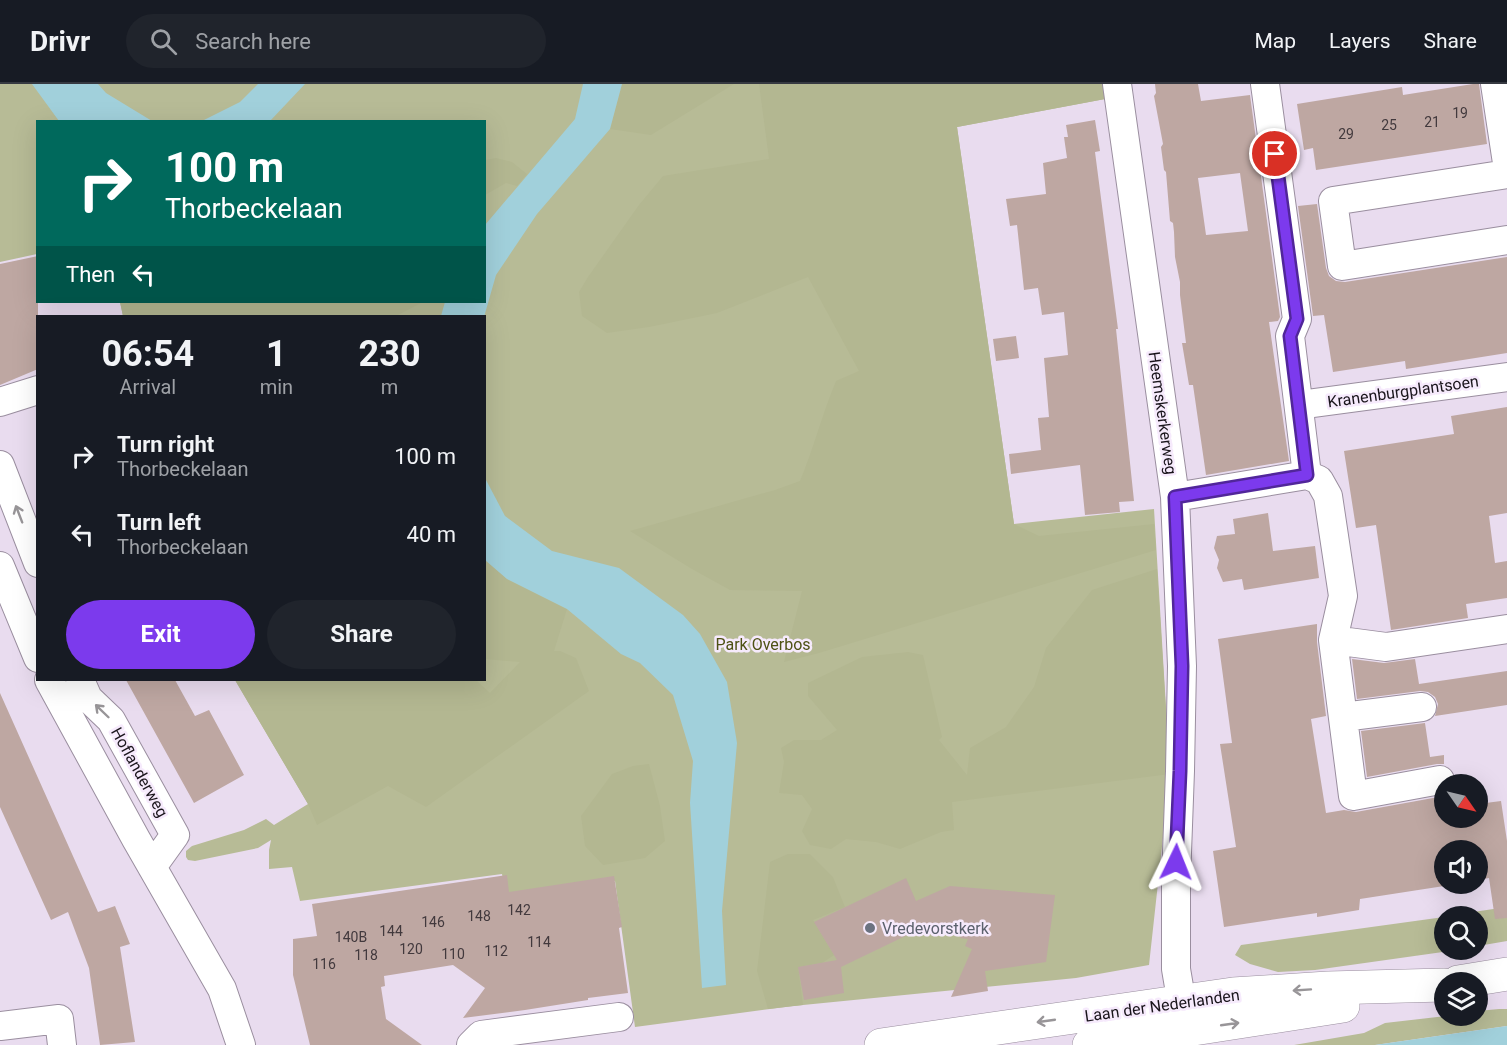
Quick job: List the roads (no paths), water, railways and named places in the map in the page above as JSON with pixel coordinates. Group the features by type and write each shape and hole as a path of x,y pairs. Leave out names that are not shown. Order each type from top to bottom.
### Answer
{"main road":[{"path":"1488,977 1507,974"},
{"name":"Laan der Nederlanden","path":"881,1045 1184,1016 1329,1008 1434,987"},
{"name":"Laan der Nederlanden","path":"1089,1045 1184,1016"}],"street":[{"name":"Heemskerkerweg","path":"1117,84 1175,497 1182,666 1176,969 1184,1016"},
{"path":"1265,84 1297,319 1290,336 1307,475"},
{"path":"1495,84 1507,163"},
{"path":"1507,174 1333,201 1342,266 1507,240"},
{"name":"Kranenburgplantsoen","path":"1299,405 1507,377"},
{"path":"0,402 36,391"},
{"path":"0,465 36,558"},
{"path":"1175,497 1307,475 1319,480 1328,496 1343,596 1333,640 1353,796 1434,781"},
{"path":"0,566 36,653"},
{"path":"1333,640 1386,647 1507,628"},
{"path":"50,681 222,989 241,1045"},
{"name":"Hoflanderweg","path":"80,681 88,698 111,720 175,835 152,867"},
{"path":"1343,717 1422,707"},
{"path":"471,1045 482,1035 619,1017"},
{"path":"0,1026 59,1019 62,1045"}],"water":[{"path":"32,84 98,84 106,93 150,120 58,120"},
{"path":"258,84 305,84 271,120 204,120 240,102"},
{"path":"583,84 622,84 610,129 537,214 496,275 485,315 441,315 445,303 486,303 486,224 575,119"},
{"path":"486,480 505,516 552,551 619,568 683,615 700,634 727,682 737,743 722,911 726,985 702,988 690,803 693,761 673,695 640,663 621,654 567,609 507,579 486,561"},
{"path":"1507,1026 1507,1045 1375,1045"}],"place":[{"name":"Vredevorstkerk","path":"870,928"}],"park label":[{"name":"Park Overbos","path":"763,644"}]}
